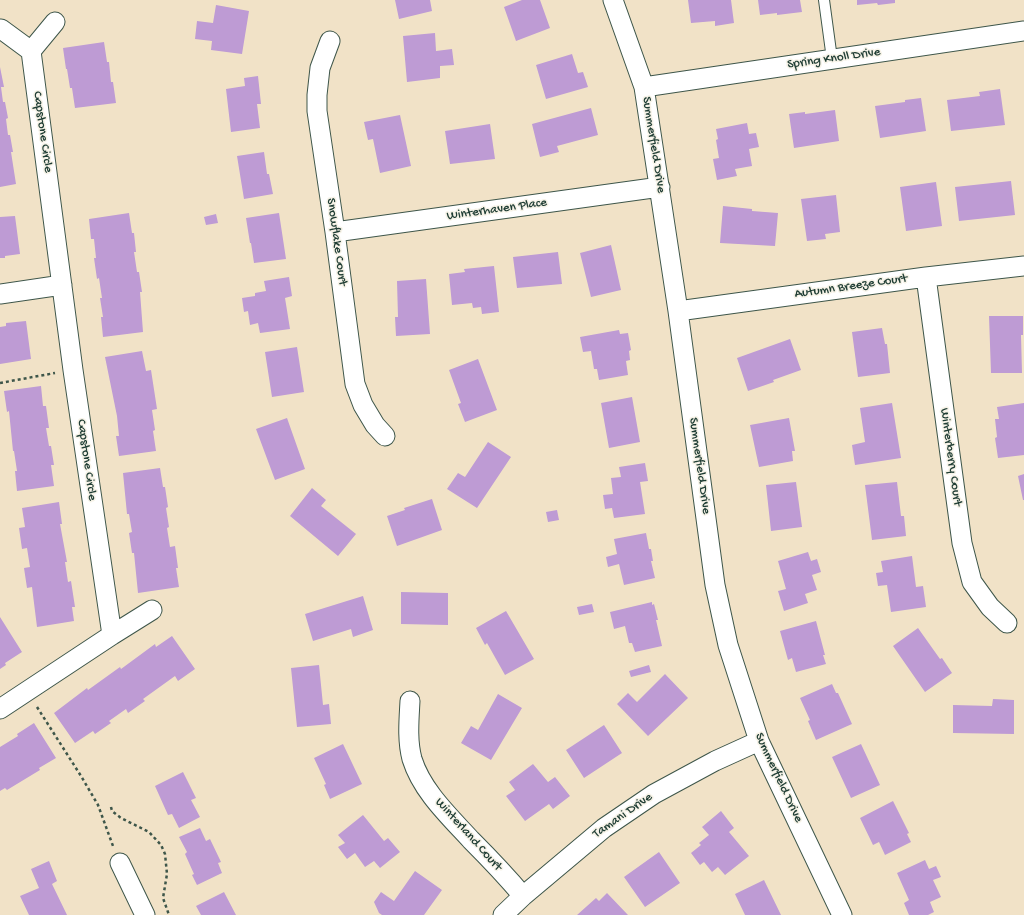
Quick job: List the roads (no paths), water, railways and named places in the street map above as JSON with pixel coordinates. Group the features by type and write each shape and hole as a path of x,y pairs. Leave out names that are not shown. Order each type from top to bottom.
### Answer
{"street":[{"name":"Summerfield Drive","path":"613,0 644,87 678,311 715,585 728,645 759,741 842,915"},
{"path":"1,29 32,51 55,22"},
{"name":"Spring Knoll Drive","path":"644,87 1024,31"},
{"name":"Snowflake Court","path":"330,41 320,68 317,111 355,384 363,405 375,425 385,436"},
{"name":"Capstone Circle","path":"32,51 72,370 112,635"},
{"name":"Winterhaven Place","path":"335,232 660,187"},
{"name":"Autumn Breeze Court","path":"678,311 926,277 1024,266"},
{"name":"Winterberry Court","path":"926,277 962,543 972,582 990,607 1007,623"},
{"path":"0,294 62,285"},
{"path":"0,709 152,610"},
{"name":"Winterland Court","path":"410,701 408,727 409,744 412,759 421,778 441,808 523,896"},
{"name":"Tamani Drive","path":"503,915 523,896 604,828 654,794 715,760 759,741"},
{"path":"120,863 145,915"}],"lane":[{"path":"824,0 832,59"}]}
